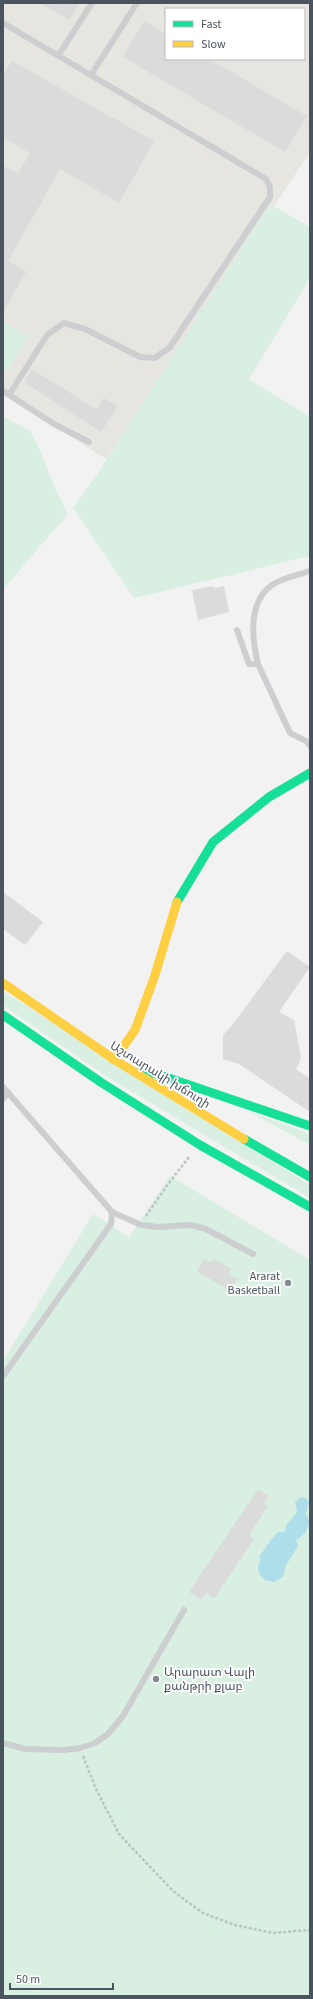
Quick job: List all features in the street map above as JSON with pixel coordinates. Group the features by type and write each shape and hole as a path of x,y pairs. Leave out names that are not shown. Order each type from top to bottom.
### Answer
{"main road":[{"path":"114,1060 135,1030 154,978 176,904 213,842 269,798 310,773"},
{"name":"Աշտարակի խճուղի","path":"3,983 134,1073 211,1121 310,1177"},
{"path":"3,1015 102,1083 200,1145 310,1207"},
{"path":"134,1073 157,1074 310,1126"}],"lane":[{"path":"58,56 92,3"},
{"path":"91,75 137,3"},
{"path":"3,23 266,179 270,187 270,197 170,348 155,358 140,357 85,329 64,323 47,335 9,395"},
{"path":"3,391 54,424 89,442"},
{"path":"310,571 272,585 260,599 255,610 253,637 258,664 290,733 306,741 310,746"},
{"path":"237,630 249,664 258,664"},
{"path":"3,1087 112,1212 141,1225 158,1227 184,1225 206,1229 253,1254"},
{"path":"3,1099 8,1092"},
{"path":"3,1376 111,1224 112,1212"},
{"path":"3,1743 24,1749 80,1748 95,1743 108,1734 123,1716 184,1610"}],"path":[{"path":"141,1225 166,1187 200,1145"},
{"path":"80,1748 96,1790 118,1834 173,1891 203,1913 235,1925 273,1932 310,1930"}],"shaded area":[{"path":"3,3 310,3 310,152 106,459 3,394"}],"green space":[{"path":"270,204 310,227 310,278 249,379 310,417 310,556 134,598 73,508 96,476"},
{"path":"3,321 28,336 7,371 3,369"},
{"path":"3,416 30,431 68,514 3,589"},
{"path":"3,991 310,1185 310,1198 106,1076 3,1005"},
{"path":"248,1111 310,1134 310,1145"},
{"name":"Արարատ Վալի քանթրի քլաբ","path":"170,1176 310,1260 310,1996 3,1996 3,1361 93,1214 129,1237"}],"water":[{"path":"301,1497 306,1498 309,1502 306,1514 309,1525 303,1535 296,1540 298,1546 286,1565 283,1577 274,1582 265,1580 258,1570 261,1559 259,1557 273,1537 277,1539 274,1537 278,1532 285,1532 286,1526 297,1512 295,1502"}],"building":[{"path":"41,3 79,3 69,20"},
{"path":"144,21 165,33 165,60 211,60 307,116 285,152 123,57"},
{"path":"12,61 154,141 119,203 60,169 8,261 26,272 3,312 3,165 18,174 30,153 3,137 3,76"},
{"path":"32,369 97,410 104,398 118,406 101,432 24,382"},
{"path":"213,586 214,588 224,586 229,612 198,620 192,590"},
{"path":"3,892 43,922 25,945 3,929"},
{"path":"287,951 310,967 279,1012 294,1020 301,1058 296,1069 310,1079 310,1112 239,1064 223,1059 223,1035 233,1024"},
{"path":"204,1259 211,1263 214,1259 231,1269 228,1274 237,1279 230,1291 197,1271"},
{"path":"258,1489 269,1496 264,1504 268,1506 249,1535 254,1539 214,1599 206,1593 201,1600 189,1592"}],"traffic: fast":[{"path":"177,902 213,842 269,797 310,773"},
{"path":"3,1015 102,1083 200,1145 310,1207"},
{"path":"137,1073 157,1074 310,1126"},
{"path":"244,1139 310,1177"}],"traffic: slow":[{"path":"114,1060 135,1030 154,978 177,902"},
{"path":"3,983 115,1060 244,1139"}],"place":[{"name":"Ararat Basketball","path":"288,1283"},
{"name":"Արարատ Վալի քանթրի քլաբ","path":"156,1679"}]}
